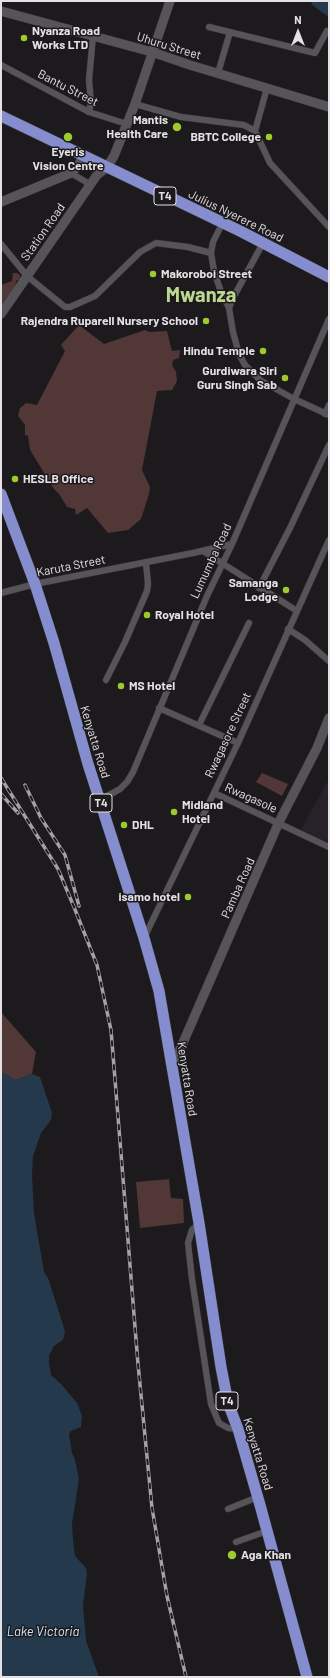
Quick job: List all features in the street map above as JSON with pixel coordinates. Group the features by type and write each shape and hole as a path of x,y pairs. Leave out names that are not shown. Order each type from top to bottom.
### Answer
{"highway":[{"name":"Julius Nyerere Road","path":"1,116 263,243 329,277"},
{"name":"Kenyatta Road","path":"1,494 35,584 54,643 88,764 144,938 162,1006 228,1402 238,1429 258,1497 307,1677"}],"main road":[{"name":"Station Road","path":"1,314 98,175 108,167 114,156 135,104 170,1"},
{"name":"Uhuru Street","path":"1,11 152,52 329,107"},
{"path":"1,202 71,173 83,156"},
{"name":"Pamba Road","path":"172,1068 279,822 316,748 329,718"}],"street":[{"path":"209,28 315,53 327,32"},
{"path":"218,73 230,32"},
{"name":"Bantu Street","path":"88,112 91,102 89,80 93,36"},
{"name":"Bantu Street","path":"1,65 88,112 127,124"},
{"path":"255,131 267,88"},
{"path":"135,104 181,117 244,125 255,131 270,164 329,227"},
{"path":"71,173 86,182 90,187"},
{"path":"222,224 213,242 211,253 216,278 230,308 236,342 245,365 260,380 294,399 327,414 329,405"},
{"path":"1,244 27,276 60,305 65,307 70,307 95,296 140,252 156,243 188,247 211,253"},
{"path":"230,308 233,298 263,243"},
{"name":"Lumumba Road","path":"100,800 120,789 127,782 207,596 232,544 329,318"},
{"path":"259,588 290,528 329,445"},
{"name":"Rwagasore Street","path":"144,938 238,743 329,540"},
{"name":"Karuta Street","path":"1,593 35,584 204,551 232,544"},
{"path":"204,551 259,588 297,611"},
{"path":"106,680 125,642 147,591 148,584 146,562"},
{"path":"199,725 249,623"},
{"path":"288,629 305,640 329,661"},
{"path":"160,708 238,743"},
{"name":"Rwagasole","path":"214,793 279,822 329,847"},
{"path":"199,1223 192,1230 188,1243 211,1404 219,1423 228,1428 238,1429"},
{"path":"228,1509 258,1497"},
{"path":"236,1542 267,1531"}],"shaded area":[{"path":"13,273 20,275 20,279 16,281 15,286 3,305 1,305 1,285 12,281"},
{"path":"79,325 104,344 145,330 149,332 167,331 172,351 180,350 179,358 173,360 172,365 176,372 177,381 172,390 157,391 142,470 150,487 149,494 141,519 128,530 108,533 87,508 76,515 75,509 67,507 30,450 28,436 25,435 25,425 18,416 20,408 26,403 37,405 65,351 61,345"},
{"path":"262,773 288,784 282,796 256,782"},
{"path":"329,779 329,843 301,829"},
{"path":"1,1012 36,1052 32,1074 15,1080 1,1072"},
{"path":"169,1179 171,1198 183,1199 184,1223 140,1228 136,1182"}],"water":[{"name":"Lake Victoria","path":"1,1072 15,1080 32,1074 40,1077 52,1113 51,1120 41,1133 33,1156 32,1175 34,1213 44,1272 48,1278 65,1331 63,1340 54,1346 49,1355 51,1375 62,1385 77,1403 82,1416 81,1427 71,1431 69,1434 79,1479 72,1524 73,1540 75,1556 86,1568 87,1574 83,1605 86,1641 99,1677 1,1677"}],"waterway":[{"path":"317,1 329,10"}],"railway":[{"path":"1,778 58,869 97,965 111,1030 138,1364 152,1508 167,1596 186,1677"},
{"path":"25,785 41,818 65,855 79,906"},
{"path":"1,794 18,813"}],"place":[{"name":"Nyanza Road Works LTD","path":"24,38"},
{"name":"Mantis Health Care","path":"177,127"},
{"name":"Eyeris Vision Centre","path":"68,137"},
{"name":"BBTC College","path":"269,137"},
{"name":"Makoroboi Street","path":"153,274"},
{"name":"Rajendra Ruparell Nursery School","path":"206,321"},
{"name":"Hindu Temple","path":"263,351"},
{"name":"Gurdiwara Siri Guru Singh Sab","path":"285,378"},
{"name":"HESLB Office","path":"15,479"},
{"name":"Samanga Lodge","path":"286,590"},
{"name":"Royal Hotel","path":"147,615"},
{"name":"MS Hotel","path":"121,686"},
{"name":"Midland Hotel","path":"174,812"},
{"name":"DHL","path":"124,825"},
{"name":"isamo hotel","path":"188,897"},
{"name":"Aga Khan","path":"232,1555"}],"district":[{"name":"Mwanza","path":"201,295"}]}
